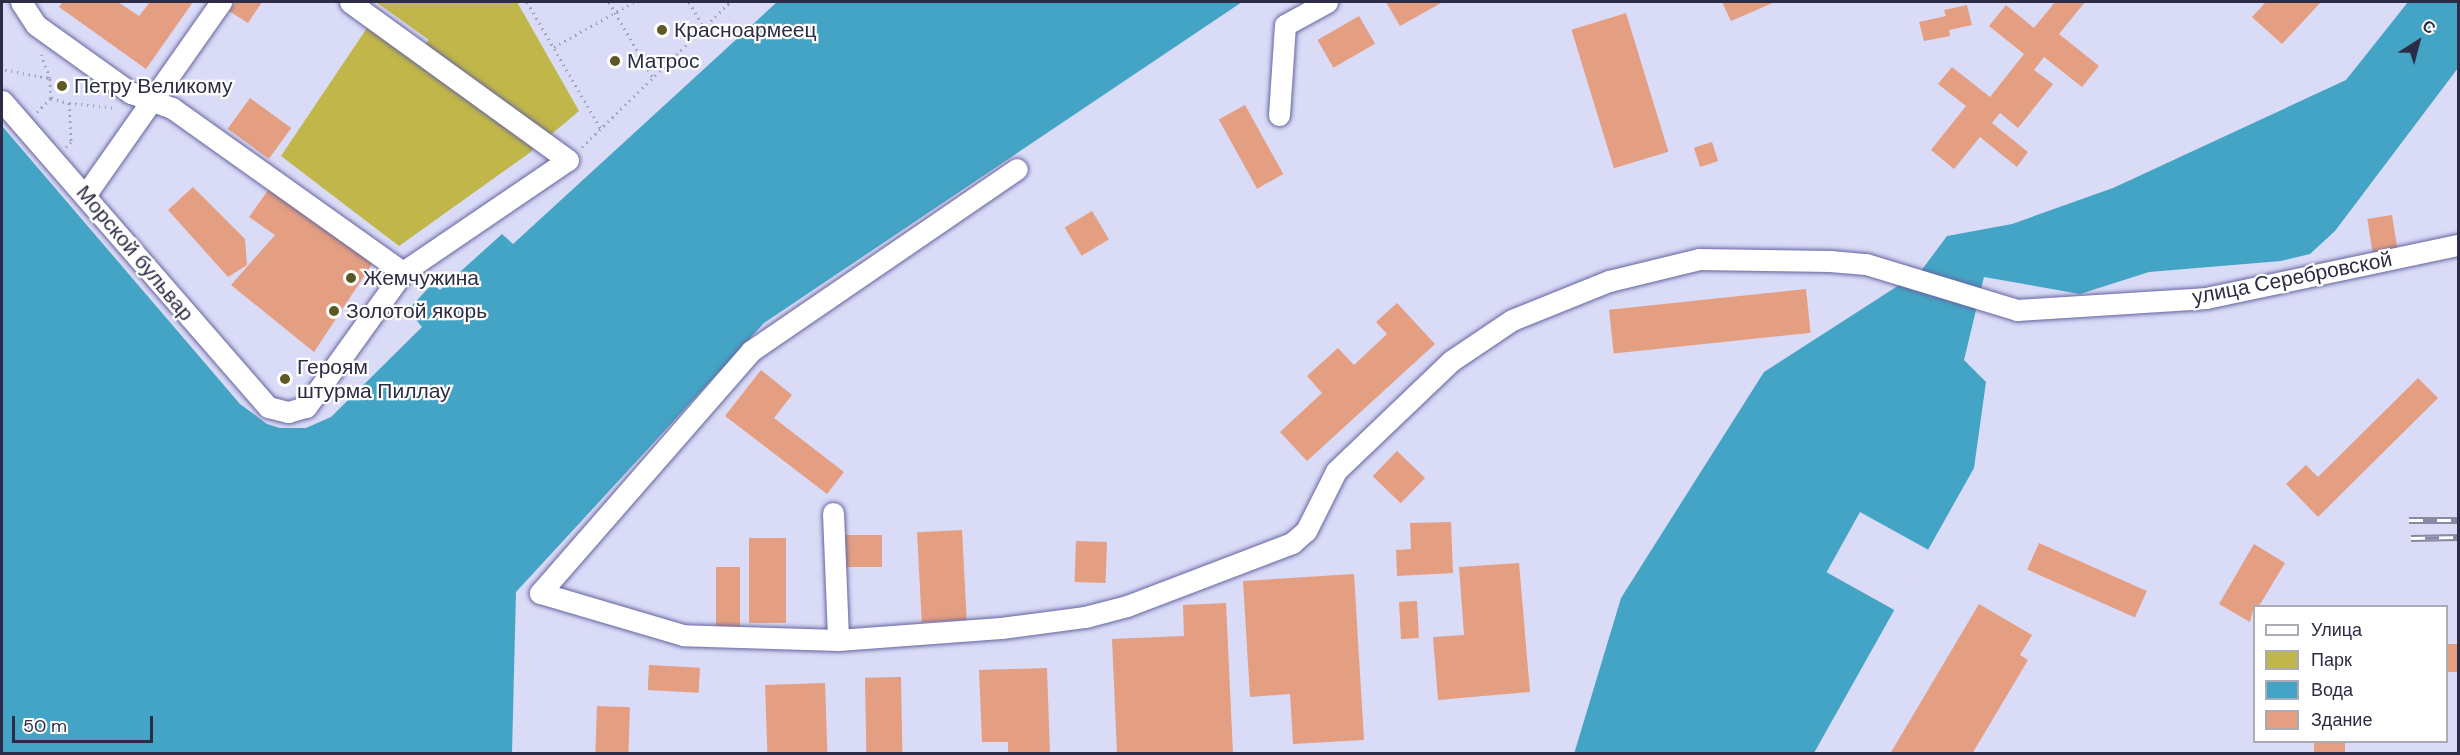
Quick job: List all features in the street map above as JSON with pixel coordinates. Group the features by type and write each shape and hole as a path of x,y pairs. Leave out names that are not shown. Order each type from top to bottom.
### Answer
{"street":[{"path":"21,2 36,25 131,93 172,108 403,272 568,160 350,2"},
{"path":"86,194 221,2"},
{"path":"1279,115 1285,26 1327,2"},
{"name":"Морской бульвар","path":"2,101 86,194 268,407 288,412 306,407 403,272"},
{"path":"833,513 838,640 683,635 540,593 751,351 1017,169"},
{"name":"улица Серебровской","path":"838,640 1001,628 1085,617 1127,606 1292,543 1306,531 1336,471 1451,361 1512,320 1609,281 1699,260 1820,260 1866,264 2017,310 2206,298 2458,245"}],"path":[{"path":"527,2 601,129"},
{"path":"609,2 653,78"},
{"path":"554,47 634,2"},
{"path":"689,2 704,28"},
{"path":"568,160 730,2"},
{"path":"23,125 51,98 50,78 35,37 36,25"},
{"path":"2,65 3,70 50,78"},
{"path":"51,98 69,103 122,109 131,93"},
{"path":"54,161 71,142 69,103"}],"green space":[{"path":"376,2 517,2 579,111 528,154 399,246 281,156 369,25 413,60 429,40"}],"water":[{"path":"777,2 1242,2 764,323 516,592 512,753 2,753 2,126 240,404 267,424 280,428 306,428 331,417 422,327 408,310 432,284 440,290 502,234 513,244"},
{"path":"2408,2 2458,2 2458,68 2335,231 2310,254 2281,261 2149,272 2080,294 1984,277 1964,360 1986,382 1974,468 1814,753 1574,754 1621,598 1764,372 1921,271 1947,236 2012,224 2113,188 2346,80"}],"pier":[{"path":"1860,512 1929,550 1896,611 1827,572"}],"building":[{"path":"63,2 118,2 139,16 150,2 193,2 146,69 59,7"},
{"path":"236,2 262,2 248,23 229,11"},
{"path":"1386,2 1439,2 1441,3 1400,26"},
{"path":"1722,2 1775,2 1731,21"},
{"path":"2055,2 2085,2 2059,34 2099,66 2082,87 2044,57 2034,70 2053,84 2018,128 2000,113 1992,123 2028,152 2017,167 1980,137 1954,169 1931,150 1966,106 1938,84 1952,67 1990,97 2024,54 1989,26 2006,5 2034,28"},
{"path":"2266,2 2321,2 2282,44 2252,17"},
{"path":"1967,5 1972,25 1949,30 1950,36 1924,41 1919,22 1946,16 1944,10"},
{"path":"1626,13 1668,152 1614,168 1571,30"},
{"path":"1359,16 1375,44 1333,68 1317,40"},
{"path":"250,98 291,128 269,159 228,129"},
{"path":"1245,105 1283,174 1257,189 1219,120"},
{"path":"1712,142 1718,161 1700,167 1694,148"},
{"path":"271,186 374,261 314,352 231,285 275,235 249,217"},
{"path":"193,187 245,239 247,265 228,277 168,210"},
{"path":"1092,211 1109,239 1082,256 1065,227"},
{"path":"2392,215 2398,251 2373,254 2367,219"},
{"path":"1806,289 1811,333 1614,353 1609,310"},
{"path":"1397,303 1435,344 1307,461 1280,432 1322,393 1307,376 1338,348 1354,365 1387,334 1376,322"},
{"path":"761,370 792,395 774,418 844,472 827,494 725,416"},
{"path":"2418,378 2438,398 2318,517 2286,484 2306,465 2318,477"},
{"path":"1397,451 1425,478 1401,503 1373,476"},
{"path":"1451,522 1453,573 1397,576 1396,550 1411,549 1410,523"},
{"path":"962,530 967,620 922,622 917,532"},
{"path":"845,535 882,535 882,567 845,567"},
{"path":"749,538 786,538 786,623 749,623"},
{"path":"1076,541 1107,542 1106,583 1075,582"},
{"path":"2039,543 2147,591 2135,617 2027,569"},
{"path":"2254,544 2285,563 2260,605 2253,605 2250,622 2219,604"},
{"path":"1519,563 1530,692 1438,700 1433,637 1464,635 1459,567"},
{"path":"716,567 740,567 740,628 716,628"},
{"path":"1354,574 1364,740 1293,744 1290,694 1250,697 1243,581"},
{"path":"1417,601 1419,638 1401,639 1399,602"},
{"path":"1226,603 1233,754 1117,754 1112,639 1184,636 1183,605"},
{"path":"1979,604 2032,635 2020,655 2028,660 1972,754 1890,754"},
{"path":"2448,644 2458,644 2458,672 2448,672"},
{"path":"649,665 700,668 699,693 648,690"},
{"path":"1047,668 1050,754 1008,754 1008,742 982,742 979,670"},
{"path":"901,677 902,754 866,754 865,678"},
{"path":"825,683 827,754 767,754 765,685"},
{"path":"597,706 630,707 628,754 595,754"},
{"path":"2314,743 2345,743 2345,754 2314,754"}],"railway":[{"path":"2409,520 2458,520"},
{"path":"2411,538 2458,537"}],"place":[{"name":"Красноармеец","path":"662,30"},
{"name":"Матрос","path":"615,61"},
{"name":"Петру Великому","path":"62,86"},
{"name":"Жемчужина","path":"351,278"},
{"name":"Золотой якорь","path":"334,311"},
{"name":"Героям штурма Пиллау","path":"285,379"}]}
